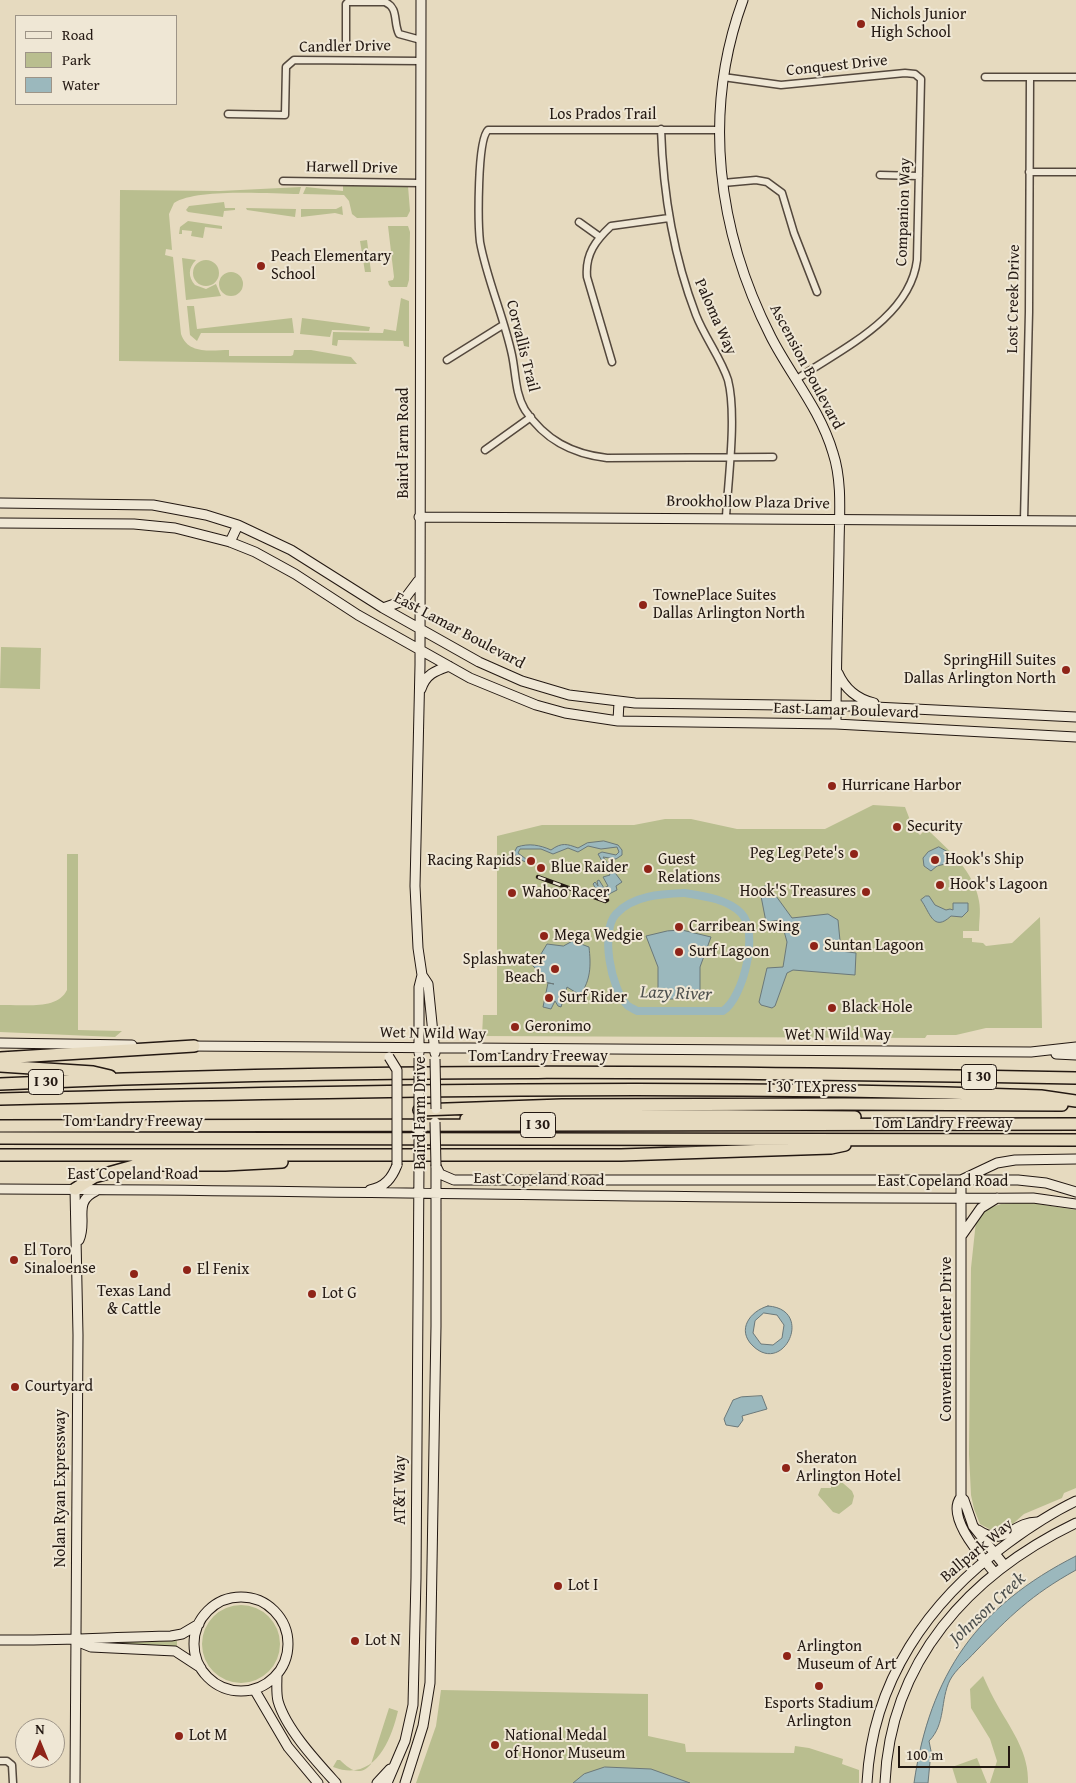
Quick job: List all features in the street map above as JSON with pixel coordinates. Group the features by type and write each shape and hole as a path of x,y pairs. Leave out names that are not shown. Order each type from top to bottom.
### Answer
{"highway":[{"path":"0,1058 194,1046"},
{"path":"0,1066 93,1072 132,1080"},
{"name":"Tom Landry Freeway","path":"0,1084 423,1073 694,1072 1076,1078"},
{"path":"0,1099 376,1091 792,1090 1041,1096 1076,1101"},
{"name":"I 30 TEXpress","path":"548,1110 842,1104 1076,1105"},
{"path":"419,1110 548,1110 875,1118 1076,1118"},
{"path":"419,1123 548,1110"},
{"name":"I 30","path":"0,1126 1076,1124"},
{"name":"Tom Landry Freeway","path":"0,1138 492,1137 1076,1140"},
{"path":"0,1155 696,1154 831,1148 863,1140"},
{"path":"75,1190 94,1177 111,1170 136,1165 272,1163 330,1156"}],"main road":[{"name":"Baird Farm Road","path":"415,886 420,649 421,0"},
{"name":"Ascension Boulevard","path":"743,0 736,20 719,99 718,130 723,183 737,253 747,283 770,336 820,420 837,469 839,519 836,724"},
{"name":"East Lamar Boulevard","path":"0,503 153,504 206,515 238,525 291,550 383,608 480,662 506,675 569,694 619,702 836,706 1076,717"},
{"name":"Brookhollow Plaza Drive","path":"419,517 726,517 1076,521"},
{"name":"East Lamar Boulevard","path":"0,523 134,524 174,528 230,542 255,552 295,574 358,615 482,683 536,705 589,717 618,721 836,724 1076,737"},
{"path":"230,542 238,525"},
{"path":"383,608 403,601 419,578"},
{"path":"419,696 427,677 434,671 449,666"},
{"path":"837,671 842,682 863,700 891,708"},
{"path":"618,721 619,702"},
{"name":"Baird Farm Drive","path":"415,886 418,948 422,975 419,986 419,1193"},
{"name":"Baird Farm Drive","path":"422,975 428,984 435,1049 437,1193"},
{"name":"Wet N Wild Way","path":"0,1043 355,1047 419,1053 435,1049 1030,1052 1076,1047"},
{"path":"355,1047 389,1058 397,1070 398,1165 393,1176 384,1184 375,1189 358,1192"},
{"path":"1030,1052 1076,1056"},
{"path":"961,1180 997,1163 1006,1161 1076,1159"},
{"name":"East Copeland Road","path":"436,1166 440,1174 454,1180 961,1180 1036,1182 1076,1192"},
{"path":"569,1180 569,1196"},
{"name":"Convention Center Drive","path":"961,1180 961,1497 957,1508 962,1526 994,1572"},
{"name":"East Copeland Road","path":"0,1189 569,1196 1041,1198 1076,1204"},
{"name":"Nolan Ryan Expressway","path":"75,1190 77,1245 75,1783"},
{"name":"Nolan Ryan Expressway","path":"77,1245 82,1234 82,1202 87,1196 100,1190"},
{"name":"AT&T Way","path":"387,1783 400,1755 410,1724 413,1689 419,1193"},
{"name":"AT&T Way","path":"405,1783 424,1726 430,1683 437,1193"},
{"path":"962,1235 981,1208 997,1198"},
{"name":"Convention Center Drive","path":"961,1497 964,1500 973,1526 1004,1565"},
{"name":"Ballpark Way","path":"867,1783 873,1735 880,1710 902,1657 916,1634 950,1592 985,1561 1037,1522 1076,1501"},
{"path":"973,1526 983,1534 1000,1537 1026,1522 1037,1522"},
{"name":"Ballpark Way","path":"884,1783 888,1751 896,1717 913,1674 930,1644 958,1607 994,1572 1076,1523"},
{"path":"0,1640 75,1641 92,1638 171,1636 182,1634 198,1624 208,1610 229,1598 253,1598 268,1605 283,1622 288,1637 286,1657 277,1674 266,1684 254,1689 239,1691 224,1688 211,1680 201,1668 174,1651 91,1648 75,1641"},
{"path":"198,1624 194,1647 201,1668"},
{"path":"916,1634 930,1644"},
{"path":"277,1674 277,1692 280,1705 310,1753 336,1783"},
{"path":"254,1689 288,1746 318,1783"},
{"path":"378,1783 400,1755"}],"street":[{"path":"346,46 346,4 348,2 385,2 390,4 394,10 399,34 421,40"},
{"name":"Candler Drive","path":"228,114 285,115 286,67 294,60 421,61"},
{"name":"Conquest Drive","path":"723,77 781,85 805,85 905,73 915,74 920,80"},
{"path":"985,77 1076,78"},
{"name":"Lost Creek Drive","path":"1024,520 1029,312 1030,77"},
{"name":"Companion Way","path":"797,379 882,321 906,294 913,281 917,260 920,80"},
{"name":"Paloma Way","path":"661,129 662,174 679,266 708,342 728,380 730,398 726,517"},
{"name":"Los Prados Trail","path":"488,130 718,130"},
{"name":"Corvallis Trail","path":"488,130 482,137 480,154 480,241 512,354 520,400 531,418 545,434 558,444 588,456 607,458 773,457"},
{"path":"1029,172 1076,172"},
{"path":"880,175 919,176"},
{"name":"Harwell Drive","path":"283,181 421,183"},
{"path":"723,183 762,181 775,187 782,193 794,233 817,292"},
{"path":"612,362 587,277 588,259 600,236 612,226 619,223 669,218"},
{"path":"579,222 600,236"},
{"path":"447,360 504,325"},
{"path":"485,450 531,418"},
{"path":"4,1761 12,1766 12,1783"}],"green space":[{"path":"343,185 408,186 410,211 407,217 357,218 352,214 349,201 344,195 303,194 306,187 343,191"},
{"path":"301,187 299,194 199,195 174,203 169,214 172,250 166,249 165,255 173,257 181,334 184,341 195,348 201,350 229,350 229,356 291,356 294,350 311,350 351,357 357,364 119,361 120,190 220,191"},
{"path":"224,202 225,208 235,208 235,210 224,211 223,217 188,212 186,210 189,206"},
{"path":"342,206 343,215 335,213 301,217 301,209 336,209"},
{"path":"246,208 296,209 295,217 247,210"},
{"path":"188,221 222,226 222,229 205,227 203,238 191,236 192,231 182,230 182,234 179,234 180,227"},
{"path":"388,226 408,226 410,232 409,280 407,287 391,287 389,285 388,281 393,280 394,277"},
{"path":"367,240 371,272 365,272 360,241"},
{"path":"182,258 196,260 191,266 190,272 191,279 195,285 206,289 216,284 221,296 186,300"},
{"path":"206,260 215,264 219,273 215,282 206,286 197,282 193,273 197,264"},
{"path":"231,272 240,275 243,284 240,293 231,296 222,293 219,284 222,275"},
{"path":"401,298 409,301 409,347 404,346 403,341 338,340 337,346 332,345 333,332 383,333 384,329 396,331"},
{"path":"187,306 194,306 197,329 292,318 294,333 201,333 197,341 190,335"},
{"path":"302,318 370,327 369,331 332,330 330,337 300,334"},
{"path":"1,647 41,648 40,689 0,688"},
{"path":"873,805 905,807 913,828 920,835 924,831 930,832 953,854 967,872 977,891 980,912 979,931 963,931 963,938 972,938 972,942 983,943 986,946 1012,943 1040,917 1042,1028 986,1028 956,1035 927,1035 925,1038 482,1036 483,1015 497,1015 497,836 542,825 634,825 665,819 691,819 737,829 825,829"},
{"path":"67,854 78,854 78,1030 122,1031 115,1037 0,1032 0,1005 47,1004 62,997 67,990"},
{"path":"1026,1202 1076,1210 1076,1488 1064,1493 1062,1498 1024,1514 1007,1529 995,1532 980,1524 971,1495 969,1454 971,1268 976,1221 983,1210 1001,1204"},
{"path":"836,1477 852,1491 854,1496 852,1504 839,1514 833,1512 818,1495 821,1488 831,1488 831,1479"},
{"path":"241,1605 256,1608 268,1617 277,1629 280,1644 277,1659 268,1671 256,1680 241,1683 226,1680 214,1671 205,1659 202,1644 205,1629 214,1617 226,1608"},
{"path":"177,1641 177,1647 110,1643 115,1642"},
{"path":"983,1676 1023,1753 1028,1772 1028,1783 990,1783 997,1761 990,1739 971,1708 970,1689"},
{"path":"441,1690 648,1694 648,1736 685,1744 686,1752 794,1753 795,1746 809,1748 843,1759 842,1764 859,1770 859,1783 416,1783 436,1726"},
{"path":"389,1708 398,1711 385,1746 379,1756 371,1763"},
{"path":"977,1758 987,1783 957,1783 952,1767"},
{"path":"337,1760 340,1760 353,1770 333,1767"},
{"path":"371,1763 367,1768 363,1770 353,1770 360,1769"}],"water":[{"path":"604,841 618,845 622,850 622,855 616,859 603,857 622,882 616,886 617,890 609,894 607,900 601,897 593,884 595,882 598,886 597,881 599,880 604,888 608,886 603,877 610,875 598,854 602,852 616,855 619,852 617,847 601,849 588,846 578,852 568,848 553,854 541,849 520,849 518,853 526,859 526,862 518,859 514,853 517,847 526,845 539,846 551,850 561,845 578,848 587,843"},
{"path":"939,847 948,852 948,860 945,864 937,866 931,871 924,866 923,858 928,852"},
{"name":"Suntan Lagoon","path":"768,885 792,918 828,914 838,920 841,951 856,953 855,975 793,970 787,973 775,1006 772,1008 761,1005 759,1002 767,968 783,967 787,942 781,920 766,922 760,891"},
{"path":"929,896 935,905 946,910 953,910 953,903 968,903 968,911 962,917 951,916 945,921 936,922 921,900"},
{"name":"Surf Lagoon","path":"682,930 711,937 700,967 700,999 658,999 658,967 646,936"},
{"path":"577,939 581,944 589,947 589,972 584,989 580,995 567,987 561,1007 555,1001 551,1009 543,1007 548,983 554,984 535,980 537,970 531,964 533,960 541,954 547,944 563,946"},
{"path":"768,1306 782,1310 790,1318 792,1328 790,1338 784,1347 775,1353 764,1353 753,1346 746,1334 747,1322 761,1308","holes":["764,1313 777,1315 784,1325 782,1338 773,1345 761,1344 753,1333 755,1321"]},
{"path":"762,1396 767,1409 742,1416 743,1420 738,1427 726,1425 724,1419 733,1400 741,1397"},
{"path":"1076,1556 1076,1570 1033,1597 1010,1617 952,1676 947,1688 938,1727 929,1741 931,1751 928,1783 914,1783 921,1744 932,1709 946,1676 964,1647 985,1621 1011,1597 1041,1576"},
{"path":"605,1767 651,1769 690,1783 573,1783 584,1774"}],"waterway":[{"name":"Lazy River","path":"685,893 729,904 741,913 747,922 749,934 747,964 737,993 723,1011 637,1011 627,1005 621,997 612,974 608,946 611,922 623,908 639,899 658,895 685,893"}],"railway":[{"path":"538,877 605,901 607,900"}],"place":[{"name":"Nichols Junior High School","path":"861,24"},
{"name":"Peach Elementary School","path":"261,266"},
{"name":"TownePlace Suites Dallas Arlington North","path":"643,605"},
{"name":"SpringHill Suites Dallas Arlington North","path":"1066,670"},
{"name":"Hurricane Harbor","path":"832,786"},
{"name":"Security","path":"897,827"},
{"name":"Peg Leg Pete's","path":"854,854"},
{"name":"Hook's Ship","path":"935,860"},
{"name":"Racing Rapids","path":"531,861"},
{"name":"Blue Raider","path":"541,868"},
{"name":"Guest Relations","path":"648,869"},
{"name":"Hook's Lagoon","path":"940,885"},
{"name":"Hook'S Treasures","path":"866,892"},
{"name":"Wahoo Racer","path":"512,893"},
{"name":"Carribean Swing","path":"679,927"},
{"name":"Mega Wedgie","path":"544,936"},
{"name":"Suntan Lagoon","path":"814,946"},
{"name":"Surf Lagoon","path":"679,952"},
{"name":"Splashwater Beach","path":"555,969"},
{"name":"Surf Rider","path":"549,998"},
{"name":"Black Hole","path":"832,1008"},
{"name":"Geronimo","path":"515,1027"},
{"name":"El Toro Sinaloense","path":"14,1260"},
{"name":"El Fenix","path":"187,1270"},
{"name":"Texas Land & Cattle","path":"134,1274"},
{"name":"Lot G","path":"312,1294"},
{"name":"Courtyard","path":"15,1387"},
{"name":"Sheraton Arlington Hotel","path":"786,1468"},
{"name":"Lot I","path":"558,1586"},
{"name":"Lot N","path":"355,1641"},
{"name":"Arlington Museum of Art","path":"787,1656"},
{"name":"Esports Stadium Arlington","path":"819,1686"},
{"name":"Lot M","path":"179,1736"},
{"name":"National Medal of Honor Museum","path":"495,1745"}],"water label":[{"name":"Johnson Creek","path":"988,1609"}]}
